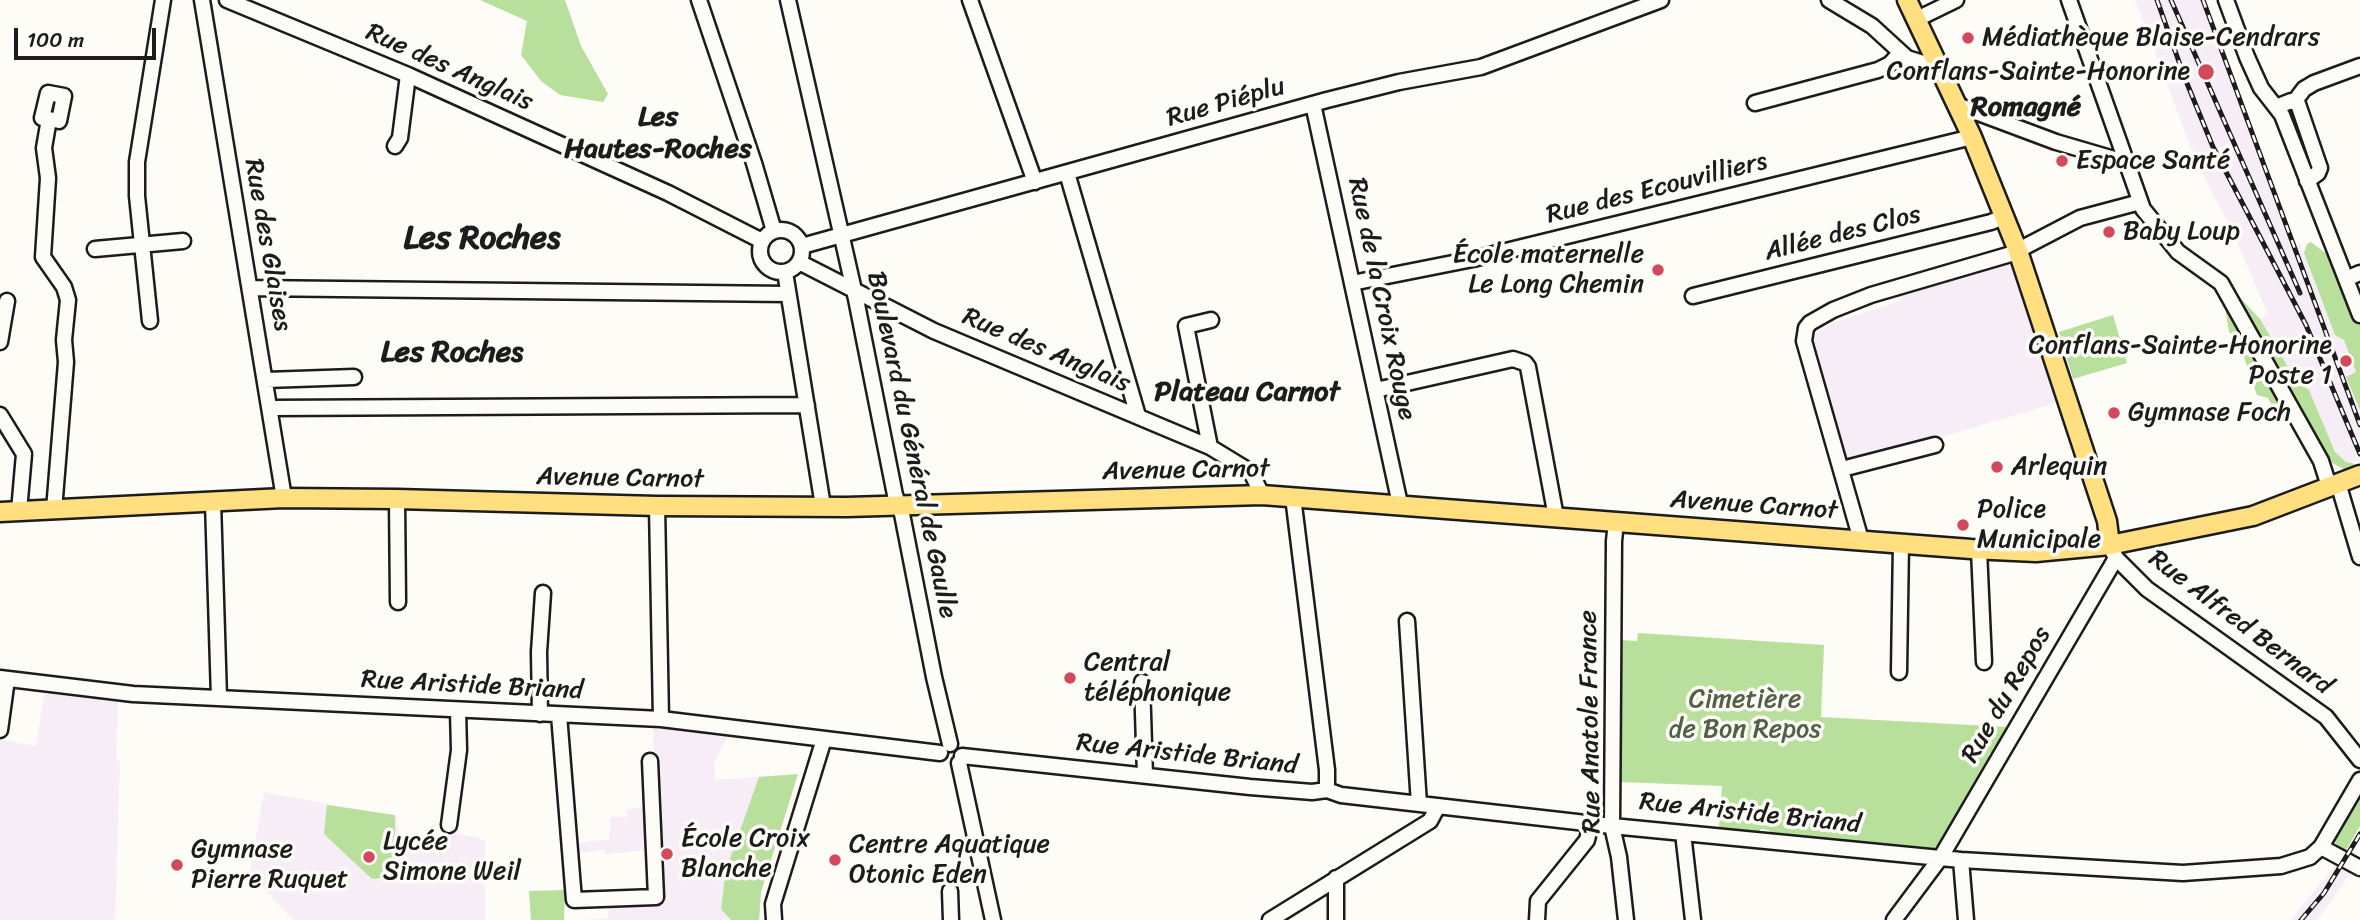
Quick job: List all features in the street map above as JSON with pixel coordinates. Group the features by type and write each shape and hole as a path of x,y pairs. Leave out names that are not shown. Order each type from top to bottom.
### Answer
{"main road":[{"path":"1907,0 1972,137 2018,251 2107,521 2113,552"},
{"name":"Avenue Carnot","path":"0,512 285,498 657,506 823,506 1262,495 1979,550 2113,552 2253,516 2360,475"}],"street":[{"path":"149,321 137,162 163,0"},
{"name":"Rue des Glaises","path":"202,0 285,498"},
{"name":"Rue des Anglais","path":"227,0 408,75 668,193 762,241"},
{"path":"699,0 774,231"},
{"name":"Boulevard du Général de Gaulle","path":"788,0 902,514 934,677 945,749"},
{"name":"Boulevard du Général de Gaulle","path":"797,0 831,154 822,157"},
{"path":"970,0 1035,182"},
{"name":"Rue Piéplu","path":"802,246 1313,104 1399,82 1482,67 1661,0"},
{"path":"1829,0 1872,26 1900,53 1917,63 1936,60"},
{"path":"1917,19 1955,0"},
{"path":"2069,0 2140,202 2149,218 2178,252 2221,283 2334,484 2360,557"},
{"path":"2227,0 2261,88 2282,115 2360,315"},
{"path":"1755,103 1878,70 1891,64 1900,53"},
{"path":"2276,107 2295,101 2304,89 2314,83 2360,66"},
{"path":"395,146 400,138 408,75"},
{"path":"2295,101 2320,168 2318,173 2307,181"},
{"name":"Rue de la Croix Rouge","path":"1313,104 1400,504"},
{"path":"1957,105 2056,142 2126,161"},
{"path":"49,119 44,148 48,178 43,257 64,288 68,300 64,340 66,362 54,510"},
{"name":"Rue des Ecouvilliers","path":"1352,282 1499,253 1972,137"},
{"path":"1067,173 1138,416"},
{"path":"1861,540 1804,341 1806,328 1815,319 1871,295 1981,265 2018,251 2080,218 2140,202"},
{"name":"Allée des Clos","path":"1693,296 1991,222 2003,216"},
{"path":"774,231 791,232 802,246 799,262 785,272 778,272 766,266 760,254 762,241 774,231"},
{"path":"95,249 183,241"},
{"name":"Rue des Anglais","path":"799,262 934,331 1210,447 1251,472 1262,495"},
{"path":"785,272 823,506"},
{"path":"2346,279 2360,273"},
{"path":"251,288 788,293"},
{"path":"0,342 7,301"},
{"path":"1210,447 1186,326 1211,320"},
{"path":"1376,390 1513,359 1525,363 1528,367 1556,517"},
{"path":"266,380 354,377"},
{"path":"271,408 807,405"},
{"path":"0,415 24,454 19,511"},
{"path":"1842,469 1935,445"},
{"path":"1293,497 1327,770 1327,790"},
{"path":"397,499 398,602"},
{"path":"213,502 219,698"},
{"path":"657,506 661,719"},
{"name":"Rue Anatole France","path":"1616,522 1612,826 1619,857 1626,920"},
{"path":"1899,672 1901,543"},
{"path":"1979,550 1984,662"},
{"name":"Rue Alfred Bernard","path":"2113,552 2147,589 2326,717 2360,760"},
{"name":"Rue du Repos","path":"1894,920 1941,857 2113,552"},
{"path":"540,714 543,593"},
{"path":"1408,621 1419,804"},
{"path":"0,730 3,679"},
{"name":"Rue Aristide Briand","path":"3,679 133,694 661,719 945,749"},
{"path":"1142,682 1145,775"},
{"path":"449,825 459,750 458,710"},
{"path":"559,715 574,900 656,897 650,761"},
{"path":"774,920 773,904 824,738"},
{"path":"945,749 960,749 993,920"},
{"name":"Rue Aristide Briand","path":"961,759 1312,792 1327,790 1340,795 1612,826 1961,860 2183,873 2281,866 2310,857 2321,847"},
{"path":"2360,780 2321,847 2360,868"},
{"path":"1270,920 1430,821 1438,806"},
{"path":"1537,920 1538,901 1587,840 1591,823"},
{"path":"1684,833 1693,920"},
{"path":"1961,860 1965,920"},
{"path":"1336,878 1336,920"},
{"path":"950,891 951,920"}],"shaded area":[{"path":"2135,0 2206,0 2296,244 2300,243 2335,334 2344,340 2356,373 2346,377 2360,410 2360,450 2355,452 2359,461 2346,462 2335,452 2309,390 2288,367 2260,319 2268,314 2229,223 2192,150"},
{"path":"2004,265 2018,268 2060,402 1847,465 1813,344 1815,333 1833,323 1900,301 1899,296"},
{"path":"44,694 118,700 116,760 120,761 115,920 0,920 0,740 36,746"},
{"path":"653,725 728,736 714,764 715,780 798,774 761,892 759,920 580,920 608,918 609,903 659,900 656,849 606,854 604,850 580,853 578,843 609,839 611,817 627,817 627,809 655,805"},
{"name":"Lycée Simone Weil","path":"264,792 397,817 399,842 453,832 485,840 485,920 293,920 250,873"},
{"path":"2337,863 2351,873 2317,920 2291,920"}],"green space":[{"path":"480,0 565,0 581,46 608,94 603,102 560,95 541,81 521,55 527,21"},
{"path":"2311,242 2332,258 2360,324 2360,410 2346,377 2356,372 2344,340 2335,335 2304,253 2307,244"},
{"path":"2231,288 2260,319 2288,367 2309,390 2335,452 2346,462 2353,463 2357,469 2350,472 2324,459 2303,419 2279,420 2268,398 2257,395 2238,340 2233,340 2229,331 2223,296"},
{"path":"2113,315 2127,363 2073,379 2059,332"},
{"name":"Cimetière de Bon Repos","path":"1638,633 1824,645 1821,717 2009,727 1997,750 1989,754 1988,763 1944,843 1931,851 1770,834 1769,830 1761,829 1758,833 1719,828 1722,786 1621,782 1621,640 1637,641"},
{"path":"798,774 761,892 759,920 731,920 721,909 726,870 759,777"},
{"path":"2360,790 2360,826 2344,854 2335,842 2336,833"},
{"path":"327,805 395,815 395,862 389,877 372,879 324,834"},
{"path":"565,890 564,920 531,920 529,891"}],"railway":[{"path":"2157,0 2213,147 2306,325 2360,454"},
{"path":"2171,0 2300,293"},
{"path":"2203,0 2360,425"},
{"path":"2301,920 2324,893 2360,834"}],"place":[{"name":"Médiathèque Blaise-Cendrars","path":"1968,38"},
{"name":"Conflans-Sainte-Honorine","path":"2206,72"},
{"name":"Espace Santé","path":"2062,161"},
{"name":"Baby Loup","path":"2109,232"},
{"name":"École maternelle Le Long Chemin","path":"1658,270"},
{"name":"Conflans-Sainte-Honorine Poste 1","path":"2346,361"},
{"name":"Gymnase Foch","path":"2114,413"},
{"name":"Arlequin","path":"1997,467"},
{"name":"Police Municipale","path":"1963,525"},
{"name":"Central téléphonique","path":"1070,678"},
{"name":"École Croix Blanche","path":"667,854"},
{"name":"Lycée Simone Weil","path":"369,857"},
{"name":"Centre Aquatique Otonic Eden","path":"835,860"},
{"name":"Gymnase Pierre Ruquet","path":"177,865"}],"district":[{"name":"Romagné","path":"2026,108"},
{"name":"Les Hautes-Roches","path":"658,134"},
{"name":"Les Roches","path":"482,240"},
{"name":"Les Roches","path":"452,353"},
{"name":"Plateau Carnot","path":"1247,393"}]}
